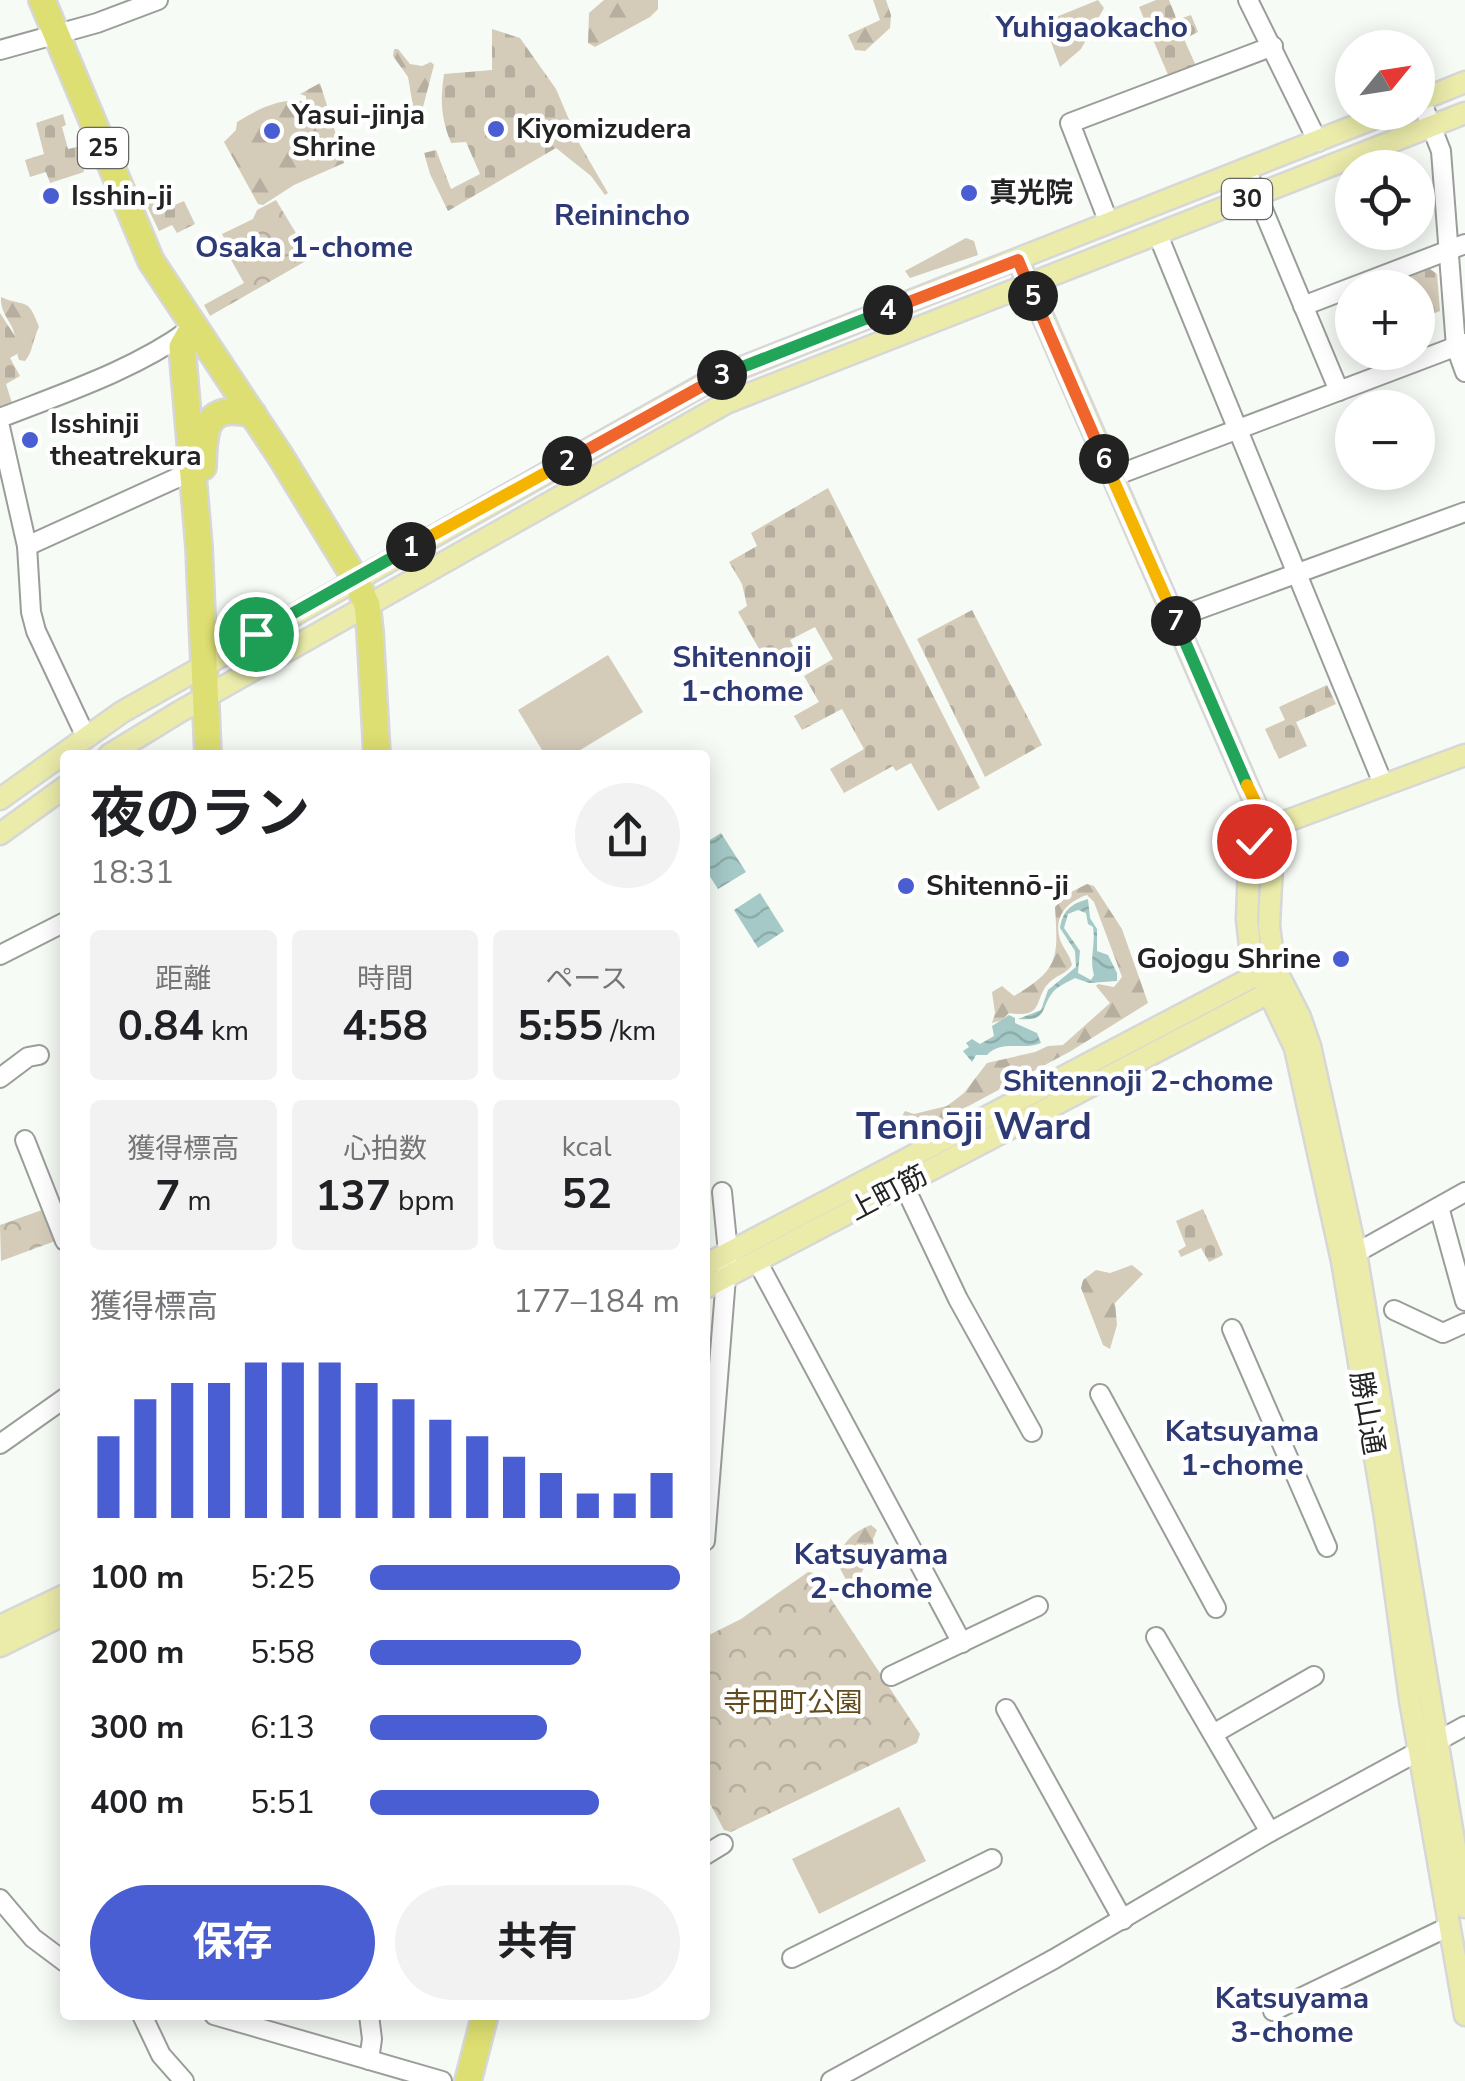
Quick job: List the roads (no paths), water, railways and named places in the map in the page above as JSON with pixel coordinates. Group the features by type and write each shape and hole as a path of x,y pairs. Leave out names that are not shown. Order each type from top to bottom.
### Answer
{"highway":[{"name":"25","path":"42,0 142,243 356,578 367,606 377,750"},
{"path":"194,326 182,347 199,546 208,750"},
{"path":"199,546 206,427 220,413 233,410 253,414"},
{"path":"468,2081 484,2020"}],"main road":[{"path":"1435,94 1465,82"},
{"name":"30","path":"1435,124 1465,113"},
{"name":"30","path":"68,750 204,664 715,378 1347,130"},
{"name":"30","path":"117,750 726,403 1421,130"},
{"path":"1018,260 1268,828 1465,755"},
{"name":"30","path":"0,799 60,756"},
{"path":"0,834 60,791"},
{"name":"勝山通","path":"1268,828 1254,841 1249,866 1252,955 1300,1018 1310,1046 1356,1253 1465,2015"},
{"name":"勝山通","path":"1271,980 1296,1048 1342,1261 1429,1746 1465,1907"},
{"name":"上町筋","path":"710,1285 899,1175 1271,980"},
{"name":"上町筋","path":"710,1262 899,1175"},
{"path":"0,1626 60,1597"},
{"path":"0,1646 60,1616"}],"street":[{"path":"0,50 97,23 158,0"},
{"path":"1248,0 1318,142"},
{"path":"1110,222 1070,123 1273,46"},
{"path":"1432,130 1440,150 1457,247 1460,345 1465,372"},
{"path":"1246,169 1339,390"},
{"path":"1158,235 1384,786"},
{"path":"1304,306 1457,247"},
{"path":"0,418 167,346 194,326"},
{"path":"1342,390 1460,345"},
{"path":"1112,477 1335,392"},
{"path":"0,427 27,546 36,631 86,737"},
{"path":"27,546 190,472"},
{"path":"1174,618 1465,512"},
{"path":"0,955 60,925"},
{"path":"0,1078 28,1057 39,1055"},
{"path":"25,1140 60,1228"},
{"path":"899,1175 958,1299 1032,1432"},
{"path":"710,1475 728,1252 722,1192"},
{"path":"1356,1253 1465,1192"},
{"path":"1438,1207 1465,1300"},
{"path":"757,1260 962,1644"},
{"path":"1394,1310 1443,1333 1465,1323"},
{"path":"1232,1328 1327,1547"},
{"path":"1100,1394 1216,1608"},
{"path":"0,1444 60,1402"},
{"path":"891,1676 1038,1606"},
{"path":"1156,1637 1270,1832"},
{"path":"1212,1734 1314,1676"},
{"path":"1006,1710 1123,1920"},
{"path":"831,2081 1465,1726"},
{"path":"710,1851 723,1844"},
{"path":"792,1958 992,1859"},
{"path":"0,1899 33,1938 60,1958"},
{"path":"1273,2011 1450,1926"},
{"path":"144,2020 162,2056 184,2081"},
{"path":"231,2020 442,2081"},
{"path":"369,2060 370,2020"}],"water":[{"path":"721,833 746,872 718,889 710,877 710,840"},
{"path":"760,893 784,931 758,948 734,910"},
{"path":"1088,899 1090,918 1097,929 1097,951 1108,955 1117,981 1089,983 1075,978 1053,992 1039,1016 1018,1019 1041,1010 1048,990 1076,967 1075,951 1060,928 1066,912","holes":["1078,910 1086,913 1094,933 1091,980 1078,973 1080,951 1064,928 1068,914"]},
{"path":"1009,1015 1015,1023 1037,1033 1041,1043 1006,1046 987,1055 976,1055 972,1062 963,1051 969,1047 966,1043 972,1039 980,1044 994,1036 992,1026"}],"place":[{"name":"Kiyomizudera","path":"496,129"},
{"name":"Yasui-jinja Shrine","path":"272,131"},
{"name":"真光院","path":"969,193"},
{"name":"Isshin-ji","path":"51,196"},
{"name":"Isshinji theatrekura","path":"30,440"},
{"name":"Shitennō-ji","path":"906,886"},
{"name":"Gojogu Shrine","path":"1341,959"}],"district":[{"name":"Yuhigaokacho","path":"1092,27"},
{"name":"Reinincho","path":"622,215"},
{"name":"Osaka 1-chome","path":"304,247"},
{"name":"Shitennoji 1-chome","path":"742,674"},
{"name":"Shitennoji 2-chome","path":"1138,1081"},
{"name":"Tennōji Ward","path":"974,1126"},
{"name":"Katsuyama 1-chome","path":"1242,1448"},
{"name":"Katsuyama 2-chome","path":"871,1571"},
{"name":"Katsuyama 3-chome","path":"1292,2015"}],"park label":[{"name":"寺田町公園","path":"793,1703"}]}
